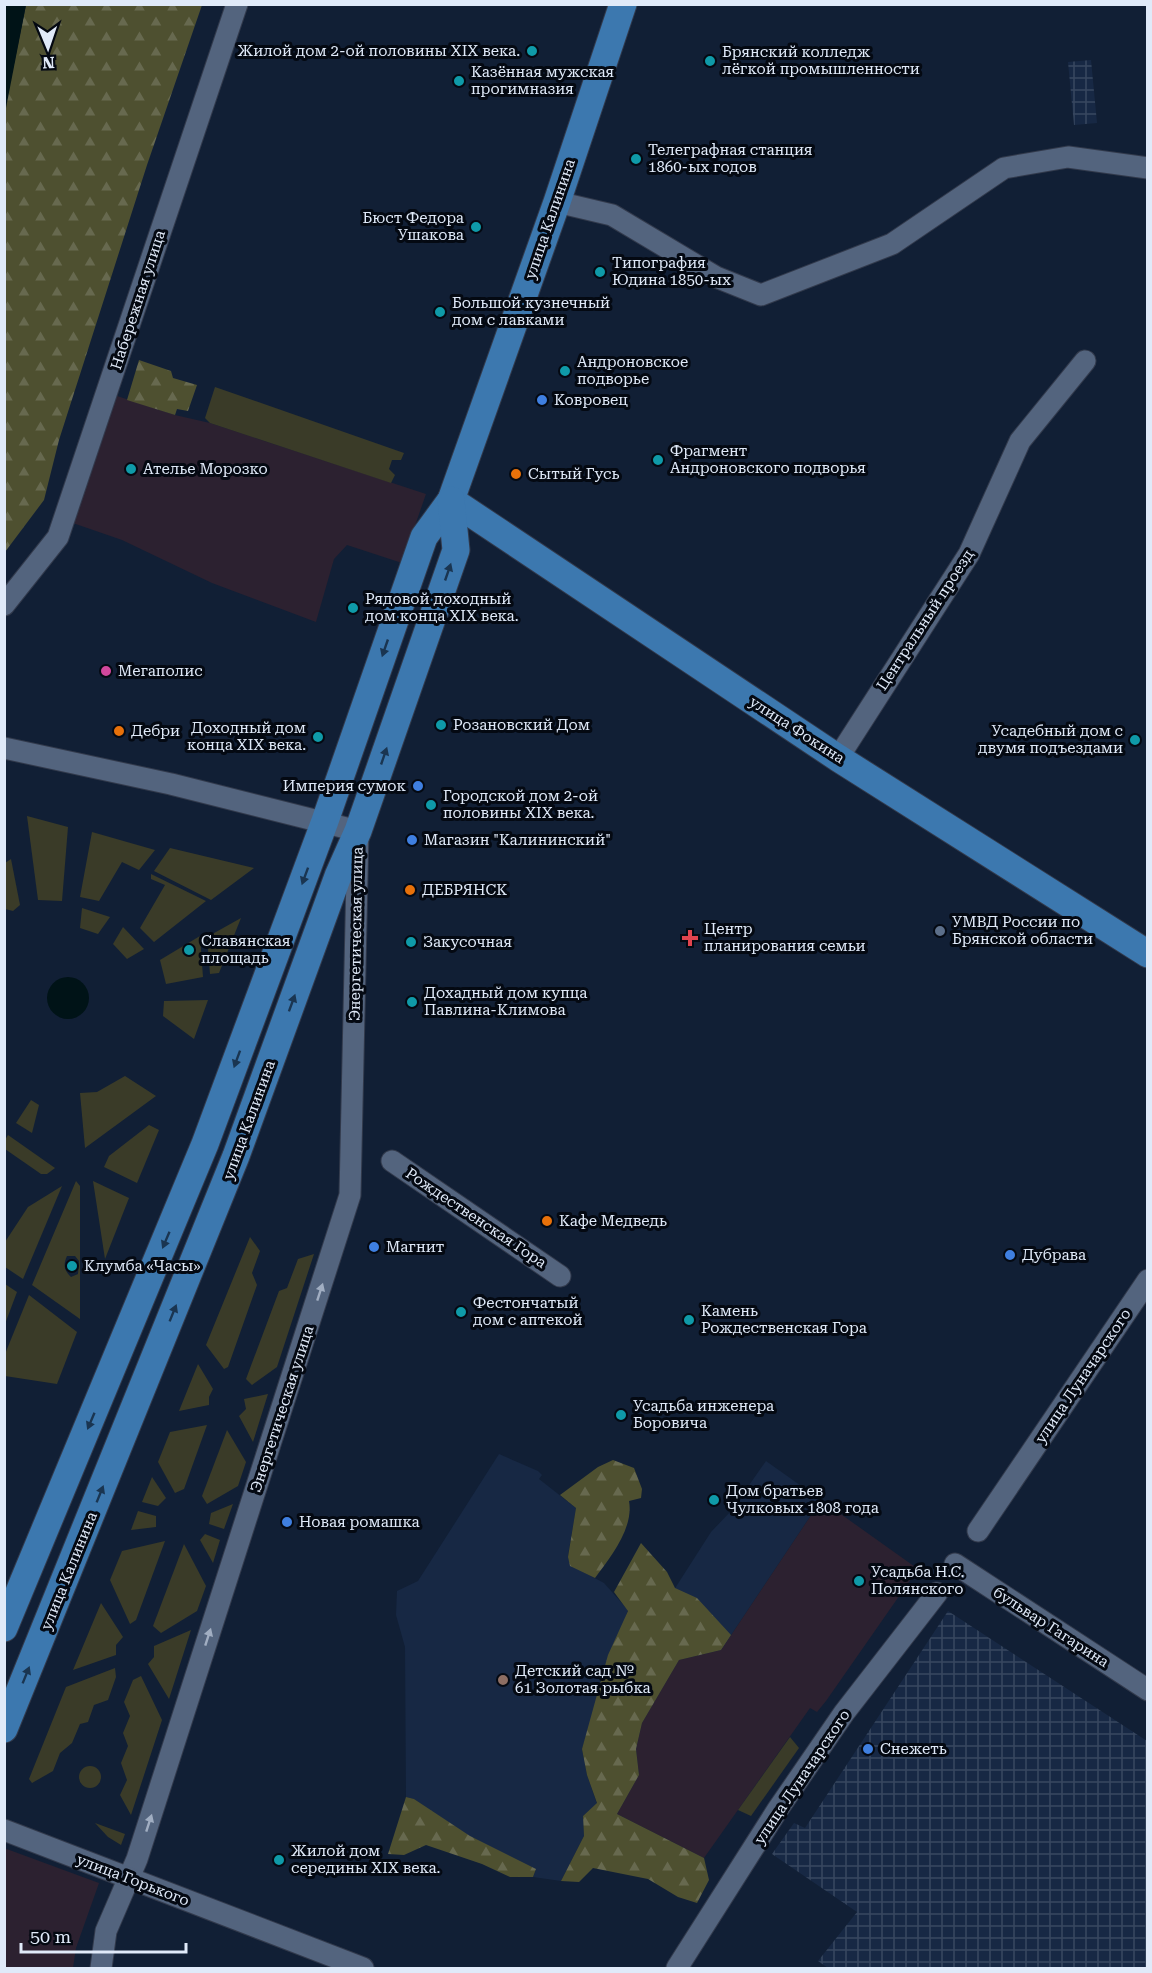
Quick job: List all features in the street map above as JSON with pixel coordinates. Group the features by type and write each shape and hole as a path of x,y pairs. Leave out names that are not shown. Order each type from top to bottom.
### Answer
{"main road":[{"name":"улица Калинина","path":"4,1628 197,1165 325,821 424,537 451,500 557,202 623,4"},
{"name":"улица Калинина","path":"4,1729 237,1156 334,887 358,831 456,550 451,500"},
{"name":"улица Фокина","path":"451,500 838,758 1148,954"}],"street":[{"name":"Набережная улица","path":"4,605 12,582 58,537 237,4"},
{"path":"557,202 612,215 716,277 761,295 892,244 1004,168 1068,157 1148,168"},
{"name":"Центральный проезд","path":"838,758 969,554 1020,441 1085,361"},
{"path":"4,748 162,782 358,831"},
{"name":"Энергетическая улица","path":"101,1968 106,1931 130,1878 350,1195 358,831"},
{"name":"Рождественская Гора","path":"392,1161 560,1276"},
{"name":"улица Луначарского","path":"978,1531 1148,1280"},
{"name":"бульвар Гагарина","path":"955,1563 1148,1690"},
{"name":"улица Луначарского","path":"677,1968 784,1800 844,1713 937,1593"},
{"name":"улица Горького","path":"4,1830 363,1968"}],"shaded area":[{"path":"4,5 26,5 5,113"},
{"path":"1091,60 1097,123 1074,125 1068,62"},
{"path":"108,393 175,415 210,423 426,494 402,563 347,545 334,559 316,622 212,583 122,540 67,521"},
{"path":"68,977 76,978 83,983 88,990 88,1006 83,1013 76,1018 68,1019 60,1018 53,1013 48,1006 47,998 48,990 53,983 60,978"},
{"name":"Детский сад № 61 Золотая рыбка","path":"499,1454 538,1471 542,1475 539,1479 576,1508 568,1556 570,1565 604,1583 628,1610 582,1749 587,1775 597,1804 583,1816 584,1836 561,1881 533,1877 536,1870 470,1837 414,1799 406,1797 405,1647 396,1615 397,1591 418,1581"},
{"path":"766,1461 821,1500 721,1650 647,1632 711,1532 731,1511"},
{"path":"821,1500 918,1569 826,1701 817,1712 810,1708 704,1858 617,1814 639,1775 636,1749 642,1723 679,1660 721,1650"},
{"path":"948,1611 1147,1741 1147,1968 828,1968 818,1961 857,1912 772,1854 794,1823 805,1828"},
{"path":"4,1848 99,1883 76,1948 73,1968 5,1968"}],"green space":[{"path":"26,5 202,5 147,165 59,440 44,500 5,552 4,113"},
{"path":"139,360 171,371 173,378 197,385 188,411 177,409 175,415 127,400"},
{"path":"215,387 404,453 401,460 392,460 389,469 395,475 391,483 210,423 205,418"},
{"path":"27,816 68,827 62,901 38,900"},
{"path":"92,832 155,850 139,870 122,862 99,901 80,897"},
{"path":"170,848 254,868 211,900 154,871"},
{"path":"11,859 20,905 13,911 5,909 5,863"},
{"path":"151,874 206,901 154,942 140,928 165,885 151,879"},
{"path":"82,908 110,917 98,934 80,928"},
{"path":"241,918 219,973 210,974 207,937"},
{"path":"123,927 144,949 127,959 113,944"},
{"path":"200,936 203,977 166,984 160,960"},
{"path":"208,1000 194,1039 163,1016 164,1001"},
{"path":"125,1076 156,1096 85,1148 80,1093 97,1092"},
{"path":"31,1100 39,1105 32,1133 16,1123"},
{"path":"149,1125 159,1130 137,1183 104,1167 109,1156"},
{"path":"8,1135 55,1168 47,1174 41,1174 5,1149 5,1140"},
{"path":"76,1181 80,1186 80,1319 32,1285","holes":["67,1256 75,1256 79,1261 78,1274 71,1277 65,1267"]},
{"path":"93,1181 129,1198 105,1259"},
{"path":"62,1186 23,1279 5,1267 5,1242 28,1207"},
{"path":"250,1237 260,1251 252,1273 257,1285 228,1367 224,1369 206,1345"},
{"path":"314,1254 277,1367 252,1385 246,1379 279,1291 287,1288 298,1259"},
{"path":"5,1284 17,1292 5,1324"},
{"path":"29,1295 77,1332 57,1384 5,1376 5,1354"},
{"path":"198,1364 213,1389 209,1397 209,1405 179,1411"},
{"path":"268,1394 253,1442 239,1416 246,1409 244,1399"},
{"path":"207,1425 184,1489 175,1493 158,1462 170,1432"},
{"path":"227,1430 246,1462 238,1486 207,1504 202,1496"},
{"path":"613,1460 634,1468 642,1489 641,1498 629,1501 630,1511 624,1532 614,1552 595,1578 570,1566 568,1557 576,1508 560,1495 598,1467"},
{"path":"152,1477 166,1498 158,1506 142,1502"},
{"path":"233,1504 224,1529 209,1524 211,1513"},
{"path":"138,1511 156,1516 156,1527 131,1530"},
{"path":"205,1534 220,1540 213,1563 200,1540"},
{"path":"165,1541 136,1620 130,1624 110,1580 122,1551"},
{"path":"641,1543 667,1572 675,1588 697,1598 731,1635 721,1650 679,1660 642,1723 636,1749 639,1775 617,1814 704,1858 709,1880 697,1903 678,1897 648,1879 593,1868 579,1882 561,1881 584,1836 583,1816 597,1803 587,1775 582,1749 608,1655 628,1611 614,1592"},
{"path":"184,1544 206,1586 197,1611 161,1633 153,1626"},
{"path":"101,1603 123,1637 116,1645 116,1655 73,1670"},
{"path":"191,1630 169,1699 148,1664 154,1657 154,1646"},
{"path":"115,1668 116,1677 108,1700 94,1705 88,1722 80,1724 72,1743 60,1753 53,1771 32,1783 29,1779 66,1687"},
{"path":"141,1676 162,1720 131,1815 120,1795 127,1780 121,1763 128,1746 123,1733 130,1716 124,1702 133,1680"},
{"path":"790,1737 799,1748 751,1816 738,1810"},
{"path":"90,1766 98,1769 101,1777 98,1785 90,1788 82,1785 79,1777 82,1769"},
{"path":"406,1797 414,1799 470,1836 536,1869 533,1877 510,1877 482,1864 426,1845 404,1855 388,1854"},
{"path":"95,1823 125,1834 121,1845 108,1837"}],"place":[{"name":"Жилой дом 2-ой половины XIX века.","path":"532,51"},
{"name":"Брянский колледж лёгкой промышленности","path":"710,61"},
{"name":"Казённая мужская прогимназия","path":"459,81"},
{"name":"Телеграфная станция 1860-ых годов","path":"636,159"},
{"name":"Бюст Федора Ушакова","path":"476,227"},
{"name":"Типография Юдина 1850-ых","path":"600,272"},
{"name":"Большой кузнечный дом с лавками","path":"440,312"},
{"name":"Андроновское подворье","path":"565,371"},
{"name":"Ковровец","path":"542,400"},
{"name":"Фрагмент Андроновского подворья","path":"658,460"},
{"name":"Ателье Морозко","path":"131,469"},
{"name":"Сытый Гусь","path":"516,474"},
{"name":"Рядовой доходный дом конца XIX века.","path":"353,608"},
{"name":"Мегаполис","path":"106,671"},
{"name":"Розановский Дом","path":"441,725"},
{"name":"Дебри","path":"119,731"},
{"name":"Доходный дом конца XIX века.","path":"318,737"},
{"name":"Усадебный дом с двумя подъездами","path":"1135,740"},
{"name":"Империя сумок","path":"418,786"},
{"name":"Городской дом 2-ой половины XIX века.","path":"431,805"},
{"name":"Магазин \"Калининский\"","path":"412,840"},
{"name":"ДЕБРЯНСК","path":"410,890"},
{"name":"УМВД России по Брянской области","path":"940,931"},
{"name":"Центр планирования семьи","path":"690,938"},
{"name":"Закусочная","path":"411,942"},
{"name":"Славянская площадь","path":"189,950"},
{"name":"Дохадный дом купца Павлина-Климова","path":"412,1002"},
{"name":"Кафе Медведь","path":"547,1221"},
{"name":"Магнит","path":"374,1247"},
{"name":"Дубрава","path":"1010,1255"},
{"name":"Клумба «Часы»","path":"72,1266"},
{"name":"Фестончатый дом с аптекой","path":"461,1312"},
{"name":"Камень Рождественская Гора","path":"689,1320"},
{"name":"Усадьба инженера Боровича","path":"621,1415"},
{"name":"Дом братьев Чулковых 1808 года","path":"714,1500"},
{"name":"Новая ромашка","path":"287,1522"},
{"name":"Усадьба Н.С. Полянского","path":"859,1581"},
{"name":"Детский сад № 61 Золотая рыбка","path":"503,1680"},
{"name":"Снежеть","path":"868,1749"},
{"name":"Жилой дом середины XIX века.","path":"279,1860"}]}
